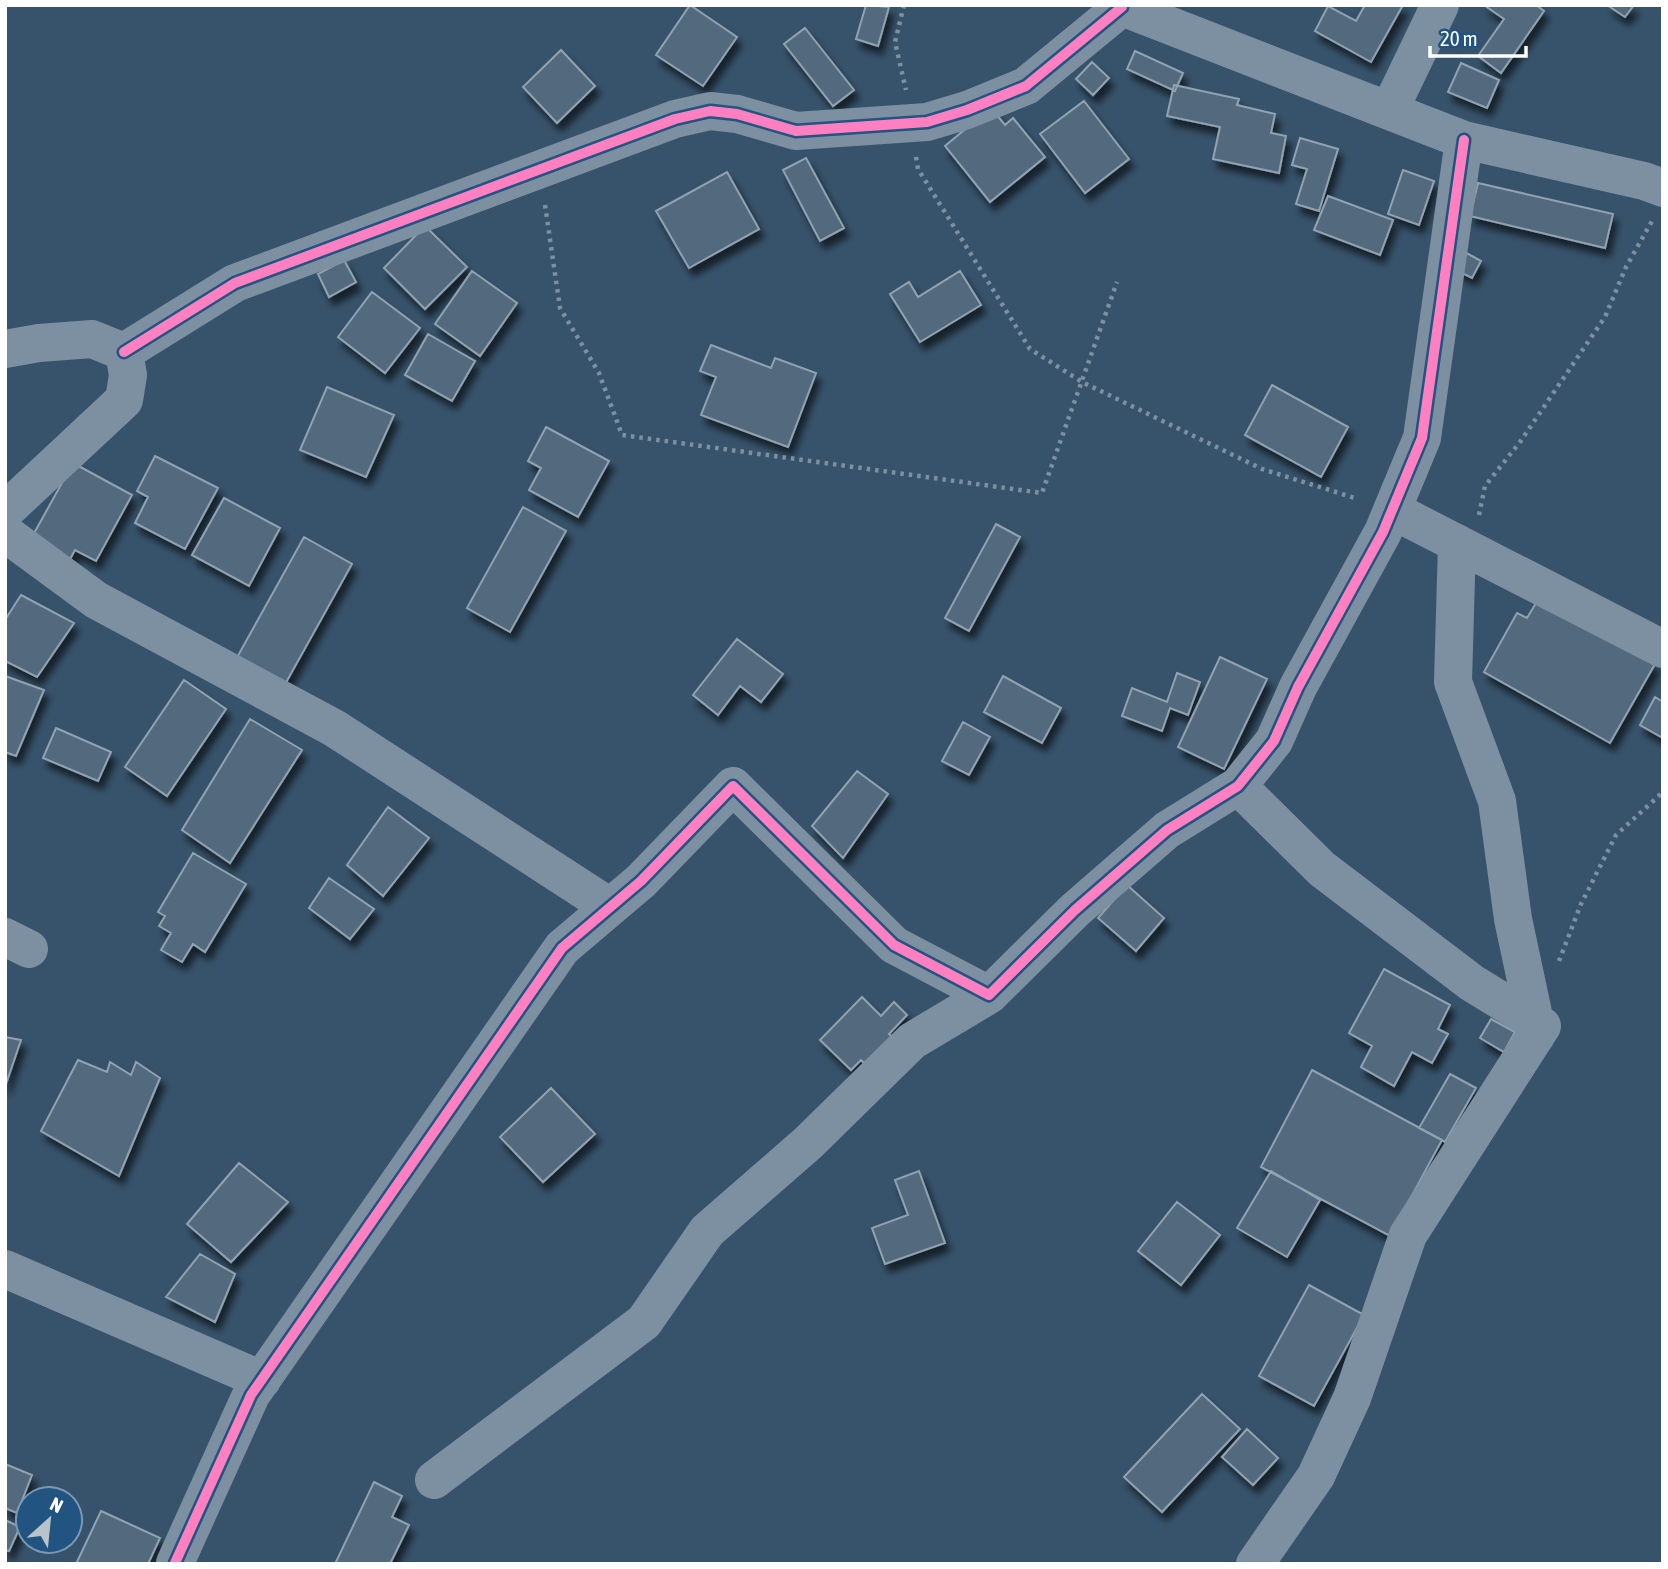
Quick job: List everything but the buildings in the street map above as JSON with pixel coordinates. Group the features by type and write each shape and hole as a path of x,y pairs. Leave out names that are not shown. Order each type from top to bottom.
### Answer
{"street":[{"path":"1389,111 1440,5"},
{"path":"124,352 234,283 675,119 710,111 737,114 796,131 927,122 967,110 1026,86 1119,6 1464,140 1656,191"},
{"path":"434,1480 644,1322 706,1231 808,1143 912,1041 989,995 1075,911 1167,830 1238,786 1274,741 1298,687 1383,532 1422,438 1464,140"},
{"path":"5,349 92,339 124,352"},
{"path":"5,511 124,400 128,375 124,352"},
{"path":"1392,510 1663,649"},
{"path":"5,533 96,600 334,728 610,907"},
{"path":"1255,1564 1316,1476 1352,1398 1408,1235 1535,1029 1513,919 1497,802 1453,682 1465,547"},
{"path":"175,1563 251,1395 562,948 642,881 733,786 894,945 989,995"},
{"path":"1238,786 1322,869 1535,1029"},
{"path":"5,1269 262,1380"}],"path":[{"path":"904,5 895,41 918,169 1030,349 1082,382 1262,470 1392,510"},
{"path":"540,169 560,308 599,373 622,435 1042,493 1117,282"},
{"path":"1465,547 1485,486 1520,442 1605,317 1656,191"},
{"path":"1558,963 1581,904 1616,835 1663,792"}],"cycle path":[{"path":"124,352 235,283 675,119 710,111 737,114 796,131 927,122 967,110 1026,86 1122,7"},
{"path":"175,1563 251,1395 562,948 641,881 733,786 894,945 989,995 1075,910 1167,830 1238,786 1274,741 1298,687 1383,532 1422,438 1464,140"}]}
